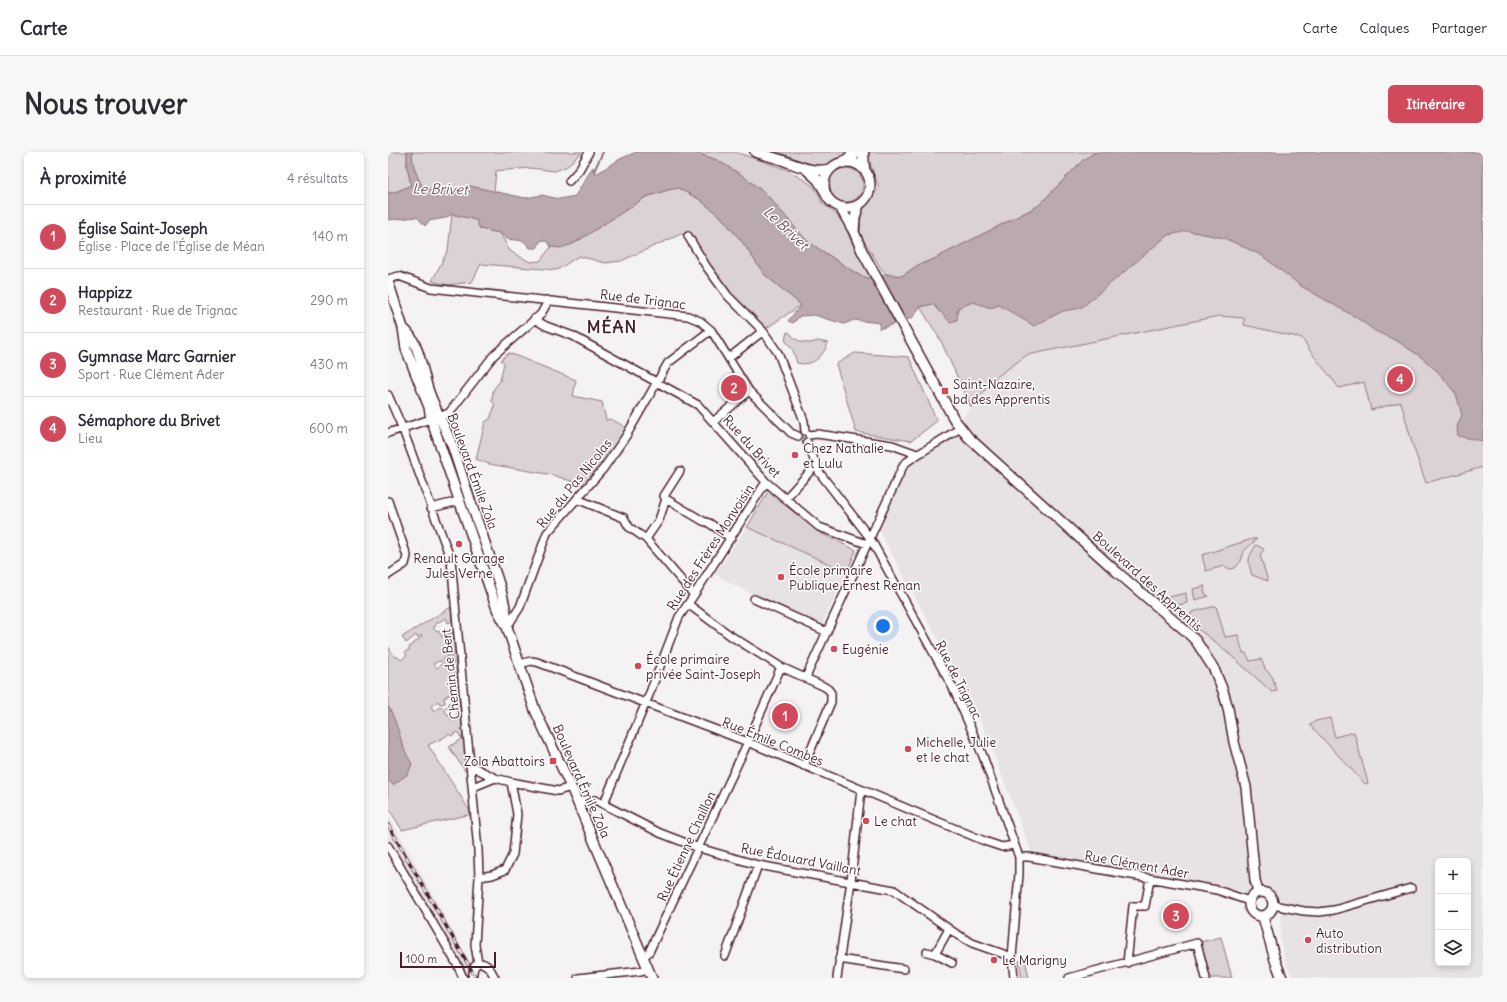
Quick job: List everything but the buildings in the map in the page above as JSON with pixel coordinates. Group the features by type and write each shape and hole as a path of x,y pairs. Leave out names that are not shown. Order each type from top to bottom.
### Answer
{"highway":[{"path":"845,162 851,158 854,152"}],"main road":[{"path":"755,152 807,170 822,171 845,162 859,165 864,169 870,179 869,193 865,200 853,208 840,207 830,201 818,180 807,170"},
{"path":"863,152 864,169"},
{"path":"825,190 824,183 830,169"},
{"path":"854,232 855,217 859,205"},
{"name":"Boulevard des Apprentis","path":"840,207 868,262 954,418 972,441 1117,572 1187,632 1196,641 1214,669 1228,708 1234,742 1246,787 1254,880 1258,892"},
{"name":"Boulevard Émile Zola","path":"388,280 403,328 406,349 429,407 453,447 500,589 506,611 507,627"},
{"name":"Boulevard Émile Zola","path":"435,417 459,501 497,609 507,627 535,710 578,802 652,978"},
{"path":"1258,892 1269,895 1273,905 1270,913 1262,917 1258,917 1249,909 1249,901 1252,895 1258,892"},
{"path":"1262,917 1282,978"}],"street":[{"path":"569,181 579,170 589,152"},
{"name":"Rue de Trignac","path":"688,236 706,266 728,296 763,331 778,353 804,420 807,436 819,472 868,541 953,688 982,756 1019,858 1012,957 1014,976"},
{"name":"Rue de Trignac","path":"388,280 399,276 431,288 688,316 700,321 711,330 749,392 791,433 798,436 800,441 803,443 807,436"},
{"path":"388,433 402,427 449,413 494,355 541,314 547,300"},
{"name":"Rue du Brivet","path":"534,319 546,326 573,336 698,405 766,482 819,527 868,541"},
{"name":"Rue du Pas Nicolas","path":"507,627 520,607 547,533 603,469 626,436 668,363 711,330"},
{"path":"729,358 763,331"},
{"path":"713,422 749,392"},
{"name":"Chemin de Bert","path":"388,395 402,427 451,560 478,850 475,945 478,963"},
{"path":"806,678 904,464 917,454 942,441 961,427"},
{"path":"798,436 800,433 807,436 820,434 892,445 917,454"},
{"path":"786,498 816,465"},
{"path":"646,539 659,520 666,499 664,496 680,472"},
{"name":"Rue des Frères Monvoisin","path":"604,803 679,617 766,482"},
{"path":"577,499 624,518 629,527 646,539 694,595"},
{"path":"666,499 702,522 709,523 731,538"},
{"path":"388,501 407,556 405,564 388,575"},
{"path":"432,508 459,501"},
{"path":"754,600 827,632"},
{"path":"688,604 731,636 781,667 828,688 831,693 831,702 804,766"},
{"name":"Rue Émile Combes","path":"520,664 537,662 748,742 998,846 1002,847 1014,845"},
{"name":"Rue Étienne Chaillon","path":"643,957 649,952 699,848 781,667"},
{"path":"471,766 496,778 511,782 558,791 571,787"},
{"path":"472,787 496,778"},
{"path":"478,878 505,870 512,854 517,814 511,782"},
{"path":"837,978 851,881 861,790"},
{"name":"Rue Édouard Vaillant","path":"578,802 595,800 604,803 660,833 699,848 758,865 894,890 949,929 972,943 1012,957"},
{"path":"388,846 392,860 458,966 463,978"},
{"name":"Rue Clément Ader","path":"1019,858 1029,857 1218,890 1249,901"},
{"path":"725,956 758,865"},
{"path":"1127,963 1133,906 1145,906 1150,878"},
{"path":"1273,905 1318,912 1334,910 1411,888"},
{"path":"935,954 949,929"},
{"path":"1069,978 1198,943 1206,978"},
{"path":"927,952 935,954 952,963"},
{"path":"839,960 904,969"},
{"path":"472,978 474,967 481,962 487,965 495,978"},
{"path":"578,978 631,973 648,969"},
{"path":"1006,978 1014,976"}],"shaded area":[{"path":"388,152 407,152 407,167 411,185 398,191 388,193"},
{"path":"412,152 582,152 566,167 555,171 530,168 496,171 494,192 470,186 450,192 424,189 415,171"},
{"path":"694,152 735,152 788,170 812,185 818,193 822,203 835,213 845,225 851,241 873,280 859,275 807,241 765,193 743,176 717,160"},
{"path":"773,152 847,152 844,157 830,165 819,167"},
{"path":"866,152 1096,152 1083,160 1038,206 934,259 918,265 902,276 886,274 880,267 860,234 861,214 865,206 879,188"},
{"path":"1483,152 1483,467 1426,483 1412,443 1401,402 1371,410 1364,382 1339,388 1310,351 1302,338 1244,325 1244,318 1219,316 1027,355 995,378 971,407 940,339 920,307 933,304 939,312 980,284"},
{"path":"843,168 849,168 853,169 860,175 863,185 862,192 856,199 849,202 843,202 839,201 832,195 829,188 829,182 830,178 836,171"},
{"path":"678,188 699,199 722,218 743,243 764,274 801,305 765,329 720,283 706,259 688,236 681,234 621,261 605,263 579,256 557,270 481,264 472,282 447,285 432,281 448,250 452,214 476,220 480,229 500,233 510,251 530,262 540,261 551,247 573,244 646,197"},
{"path":"1219,316 1244,318 1244,325 1302,338 1310,352 1339,388 1364,382 1401,402 1412,443 1426,483 1483,467 1483,978 1293,978 1287,965 1280,940 1282,899 1033,856 974,706 879,530 910,462 966,414 995,378 1027,355"},
{"path":"787,332 801,342 810,343 818,341 828,343 820,356 813,362 803,364 797,363 793,350 785,340"},
{"path":"509,353 576,380 573,396 602,402 606,420 611,419 627,428 598,469 583,485 553,475 489,464 476,459 485,422 490,419 495,405 492,401 493,390 500,381 504,363 501,360"},
{"path":"855,353 909,357 937,421 911,441 856,432 836,364"},
{"path":"768,492 822,534 856,550 847,572 747,527"},
{"name":"École primaire Publique Ernest Renan","path":"747,527 847,572 822,625 736,586 715,574"},
{"path":"1252,539 1257,539 1244,551 1241,561 1235,568 1230,569 1224,566 1206,571 1202,555"},
{"path":"1256,545 1264,549 1260,555 1268,581 1252,575 1249,566 1251,553"},
{"path":"1205,586 1204,590 1206,595 1209,596 1195,600 1193,589"},
{"path":"1186,593 1187,603 1175,606 1165,598"},
{"path":"1216,606 1225,637 1238,635 1243,653 1246,653 1250,661 1261,659 1265,669 1272,676 1277,691 1272,692 1218,644 1187,621 1192,612"},
{"path":"451,607 452,621 448,623 446,618 435,624 436,626 433,628 437,632 439,631 442,637 453,632 461,729 467,770 465,771 449,747 462,739 458,732 451,736 449,734 428,745 472,815 402,830 388,807 388,646 395,658 397,656 401,660 407,655 405,652 410,649 409,647 422,637 421,635 418,638 416,635 406,643 402,637","holes":["450,655 454,663 449,666 445,661 437,668 433,664 439,661 440,662","455,694 456,702 449,703 449,707 445,707 447,709 457,709 457,720 452,720 441,706 434,711 431,706 438,701 440,704 445,703 444,697"]},
{"path":"1330,718 1335,737 1354,732 1368,783 1365,784 1310,725 1316,721"},
{"path":"388,815 471,963 466,976 388,839"},
{"path":"1221,937 1232,978 1209,978 1200,942"},
{"path":"1025,959 1029,978 1022,978 1019,961"}],"water":[{"name":"Le Brivet","path":"407,152 412,152 415,171 424,189 450,192 470,186 525,198 542,195 559,199 575,196 593,167 596,174 620,159 636,152 694,152 717,160 743,176 765,193 807,241 859,275 873,280 886,274 902,276 918,265 934,259 1038,206 1083,160 1096,152 1483,152 1483,441 1458,436 1457,426 1462,415 1456,394 1439,373 1421,357 1397,341 1375,331 1357,318 1301,286 1261,255 1224,238 1188,231 1168,235 1081,308 1063,311 1034,326 999,305 991,308 973,302 958,308 957,320 950,322 933,304 920,307 912,318 879,329 880,323 854,320 844,324 814,315 800,316 793,323 788,321 801,305 764,274 743,243 722,218 699,199 678,188 646,197 573,244 560,248 551,247 548,242 541,240 537,248 530,248 524,241 507,239 500,233 480,229 476,220 452,214 445,218 429,221 425,226 417,217 388,220 388,193 398,191 411,185 407,167"},
{"path":"388,706 412,764 408,774 393,785 388,780"}],"waterway":[{"path":"594,171 603,152"}],"railway":[{"path":"388,825 476,978"}],"place":[{"name":"Sémaphore du Brivet","path":"1400,379"},
{"name":"Happizz","path":"734,388"},
{"name":"Saint-Nazaire, bd des Apprentis","path":"945,391"},
{"name":"Chez Nathalie et Lulu","path":"795,455"},
{"name":"Renault Garage Jules Verne","path":"459,544"},
{"name":"École primaire Publique Ernest Renan","path":"781,577"},
{"name":"Eugénie","path":"834,649"},
{"name":"École primaire privée Saint-Joseph","path":"638,666"},
{"name":"Église Saint-Joseph","path":"785,716"},
{"name":"Michelle, Julie et le chat","path":"908,749"},
{"name":"Zola Abattoirs","path":"553,761"},
{"name":"Le chat","path":"866,821"},
{"name":"Gymnase Marc Garnier","path":"1176,916"},
{"name":"Auto distribution","path":"1308,940"},
{"name":"Le Marigny","path":"994,960"}],"district":[{"name":"MÉAN","path":"612,327"}]}
